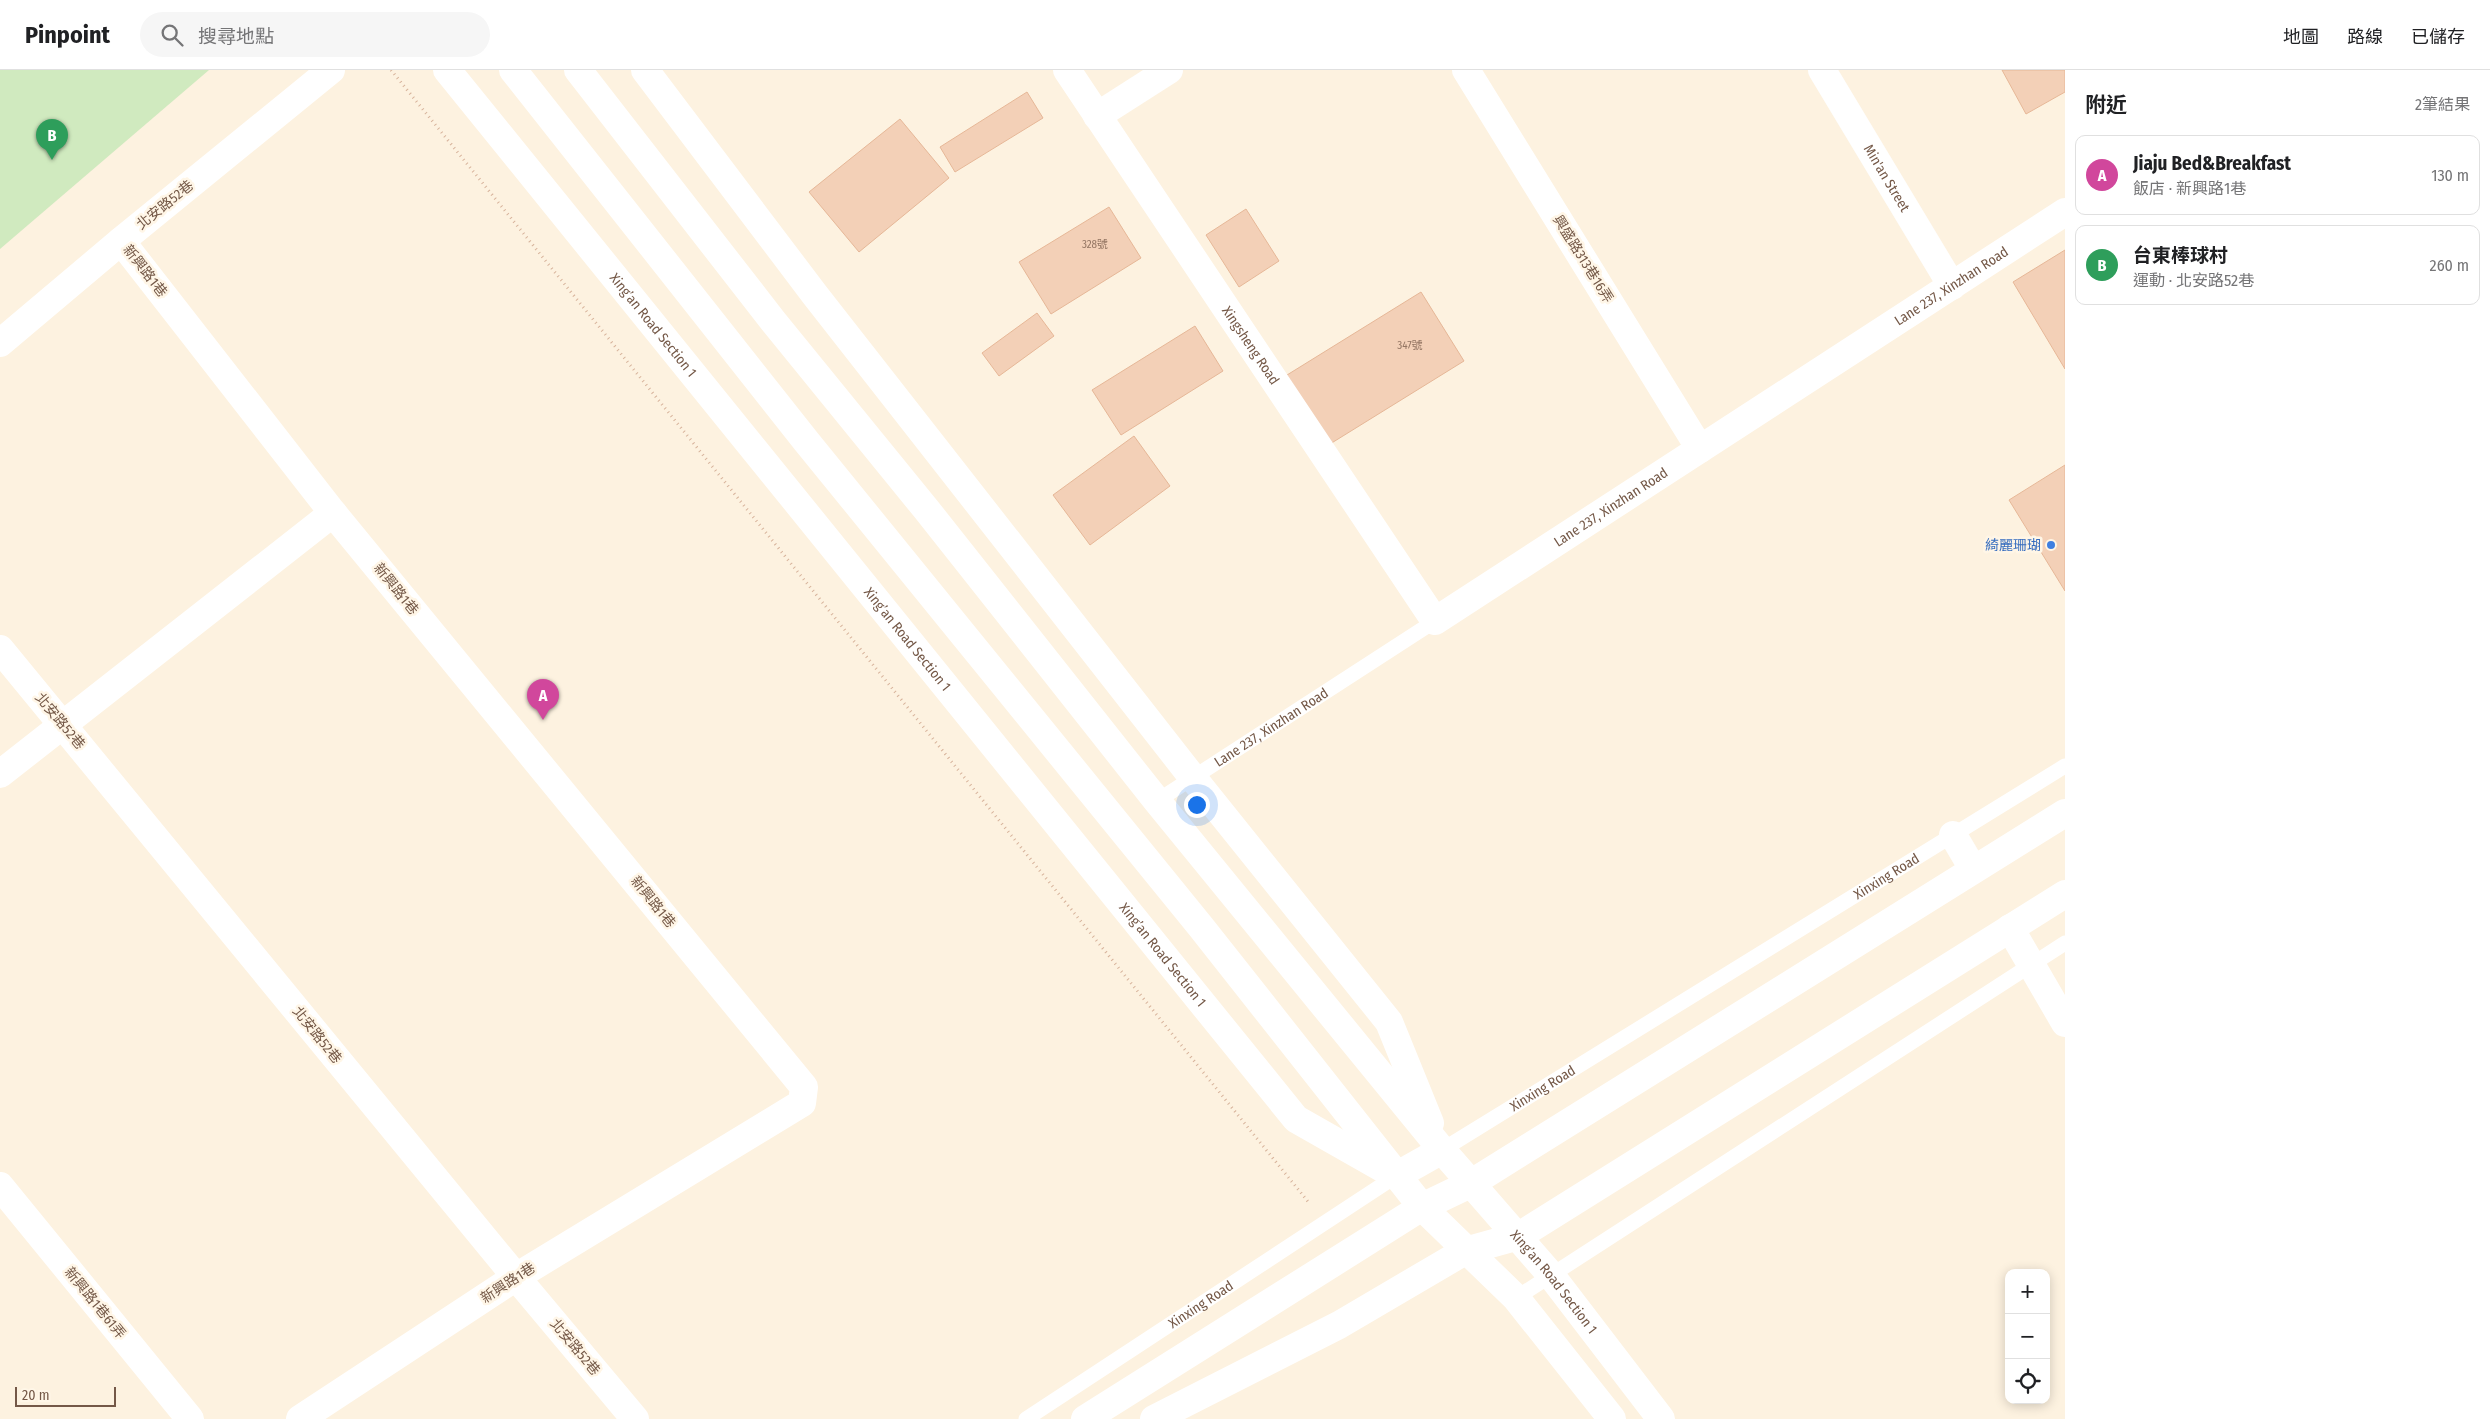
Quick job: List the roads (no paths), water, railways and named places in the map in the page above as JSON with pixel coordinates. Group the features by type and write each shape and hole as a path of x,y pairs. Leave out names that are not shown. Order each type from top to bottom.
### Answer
{"street":[{"name":"北安路52巷","path":"0,343 121,241 331,70"},
{"name":"Xing’an Road Section 1","path":"447,70 1296,1119 1396,1176"},
{"name":"Xing’an Road Section 1","path":"513,70 806,441 1201,927 1396,1176 1422,1207 1465,1251 1516,1298 1612,1419"},
{"name":"Xing’an Road Section 1","path":"578,70 773,321 926,509 1157,801 1470,1184 1519,1236 1550,1274 1661,1419"},
{"name":"Xing’an Road Section 1","path":"645,70 815,295 1193,778 1388,1022 1442,1150"},
{"name":"Xingsheng Road","path":"1067,70 1435,621"},
{"path":"1097,116 1169,70"},
{"name":"興盛路313巷16弄","path":"1466,70 1700,449"},
{"name":"Min'an Street","path":"1822,70 1952,286"},
{"name":"Lane 237, Xinzhan Road","path":"1435,621 2065,212"},
{"name":"新興路1巷","path":"121,241 333,513 804,1086 802,1103 516,1277 300,1419"},
{"path":"0,774 333,513"},
{"name":"北安路52巷","path":"0,649 635,1419"},
{"path":"1085,1419 1422,1207 1470,1184 2065,813"},
{"path":"1954,834 1973,869"},
{"path":"1154,1419 1339,1325 1465,1251 1519,1236 2065,894"},
{"path":"2010,928 2065,1022"},
{"name":"Xinxing Road","path":"1396,1176 1442,1150"},
{"name":"新興路1巷61弄","path":"2,1194 190,1419"}],"lane":[{"name":"Lane 237, Xinzhan Road","path":"1157,801 1435,621"},
{"name":"Xinxing Road","path":"1442,1150 2065,766"},
{"path":"1516,1298 1550,1274 2065,943"},
{"name":"Xinxing Road","path":"1026,1419 1396,1176"}],"place":[{"name":"台東棒球村","path":"52,160"},
{"name":"綺麗珊瑚","path":"2051,545"},
{"name":"Jiaju Bed&Breakfast","path":"543,720"}]}
